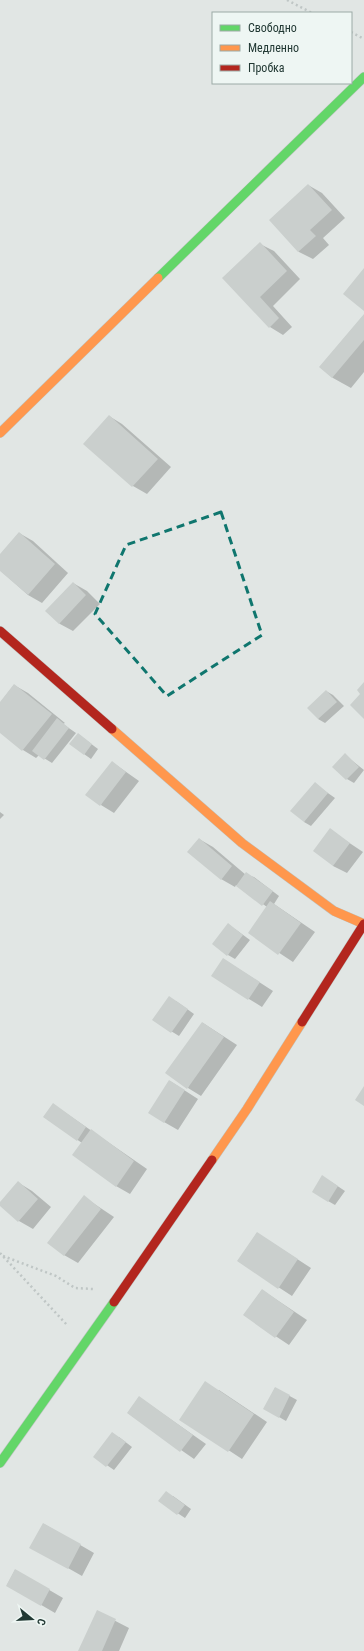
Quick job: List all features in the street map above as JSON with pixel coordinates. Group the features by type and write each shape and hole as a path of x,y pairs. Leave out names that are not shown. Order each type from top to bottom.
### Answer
{"street":[{"path":"0,433 364,77"},
{"path":"0,631 242,843 334,911 364,924 247,1109 122,1291 0,1463"}],"path":[{"path":"287,0 310,12"},
{"path":"352,33 364,39"},
{"path":"0,1253 85,1344"},
{"path":"3,1256 56,1276 75,1288 122,1291"}],"highlighted area":[{"path":"221,512 262,635 167,696 95,614 126,545"}],"building":[{"path":"308,184 332,210 310,230 316,236 298,252 269,220"},
{"path":"260,242 287,271 260,297 279,318 269,328 222,278"},
{"path":"364,268 364,311 343,294"},
{"path":"364,314 364,340 332,378 319,367"},
{"path":"109,415 158,459 132,487 83,444"},
{"path":"19,532 55,564 28,595 0,571 0,554"},
{"path":"73,582 86,595 59,624 45,611"},
{"path":"364,682 364,719 350,705 360,694 357,690"},
{"path":"14,684 52,714 22,751 0,733 0,702"},
{"path":"326,690 337,702 318,719 307,708"},
{"path":"57,718 69,728 44,760 32,751"},
{"path":"78,733 92,744 84,755 69,744"},
{"path":"345,753 359,767 346,780 332,767"},
{"path":"112,761 126,772 100,806 85,795"},
{"path":"315,782 328,793 304,822 290,811"},
{"path":"330,828 350,843 333,866 313,851"},
{"path":"199,838 232,866 221,880 187,852"},
{"path":"246,872 273,891 262,906 236,886"},
{"path":"270,901 301,923 278,955 248,933"},
{"path":"228,923 243,935 227,956 212,944"},
{"path":"223,958 260,982 248,1000 211,976"},
{"path":"169,996 188,1009 171,1033 152,1020"},
{"path":"202,1022 224,1037 187,1089 165,1073"},
{"path":"169,1080 185,1090 164,1123 148,1113"},
{"path":"364,1086 364,1106 355,1100"},
{"path":"53,1103 86,1127 77,1141 43,1117"},
{"path":"91,1129 134,1161 116,1187 72,1155"},
{"path":"322,1175 338,1186 328,1202 312,1192"},
{"path":"18,1181 38,1199 18,1222 0,1206 0,1202"},
{"path":"84,1195 101,1209 64,1256 47,1243"},
{"path":"257,1232 298,1259 278,1289 237,1261"},
{"path":"262,1289 294,1312 275,1338 243,1315"},
{"path":"205,1381 254,1414 228,1452 179,1420"},
{"path":"275,1387 290,1395 279,1418 263,1409"},
{"path":"139,1396 193,1435 180,1452 127,1413"},
{"path":"112,1432 126,1442 106,1467 93,1457"},
{"path":"166,1491 185,1505 177,1515 158,1501"},
{"path":"43,1523 81,1544 68,1569 29,1548"},
{"path":"15,1569 50,1589 41,1606 6,1586"},
{"path":"97,1610 116,1619 102,1651 78,1651"}],"traffic: fast":[{"path":"158,278 364,77"},
{"path":"0,1463 114,1302"}],"traffic: slow":[{"path":"0,433 158,278"},
{"path":"112,729 242,843 334,911 364,924"},
{"path":"212,1160 247,1109 302,1022"}],"traffic: jam":[{"path":"0,631 112,729"},
{"path":"302,1022 364,924"},
{"path":"114,1302 212,1160"}]}
